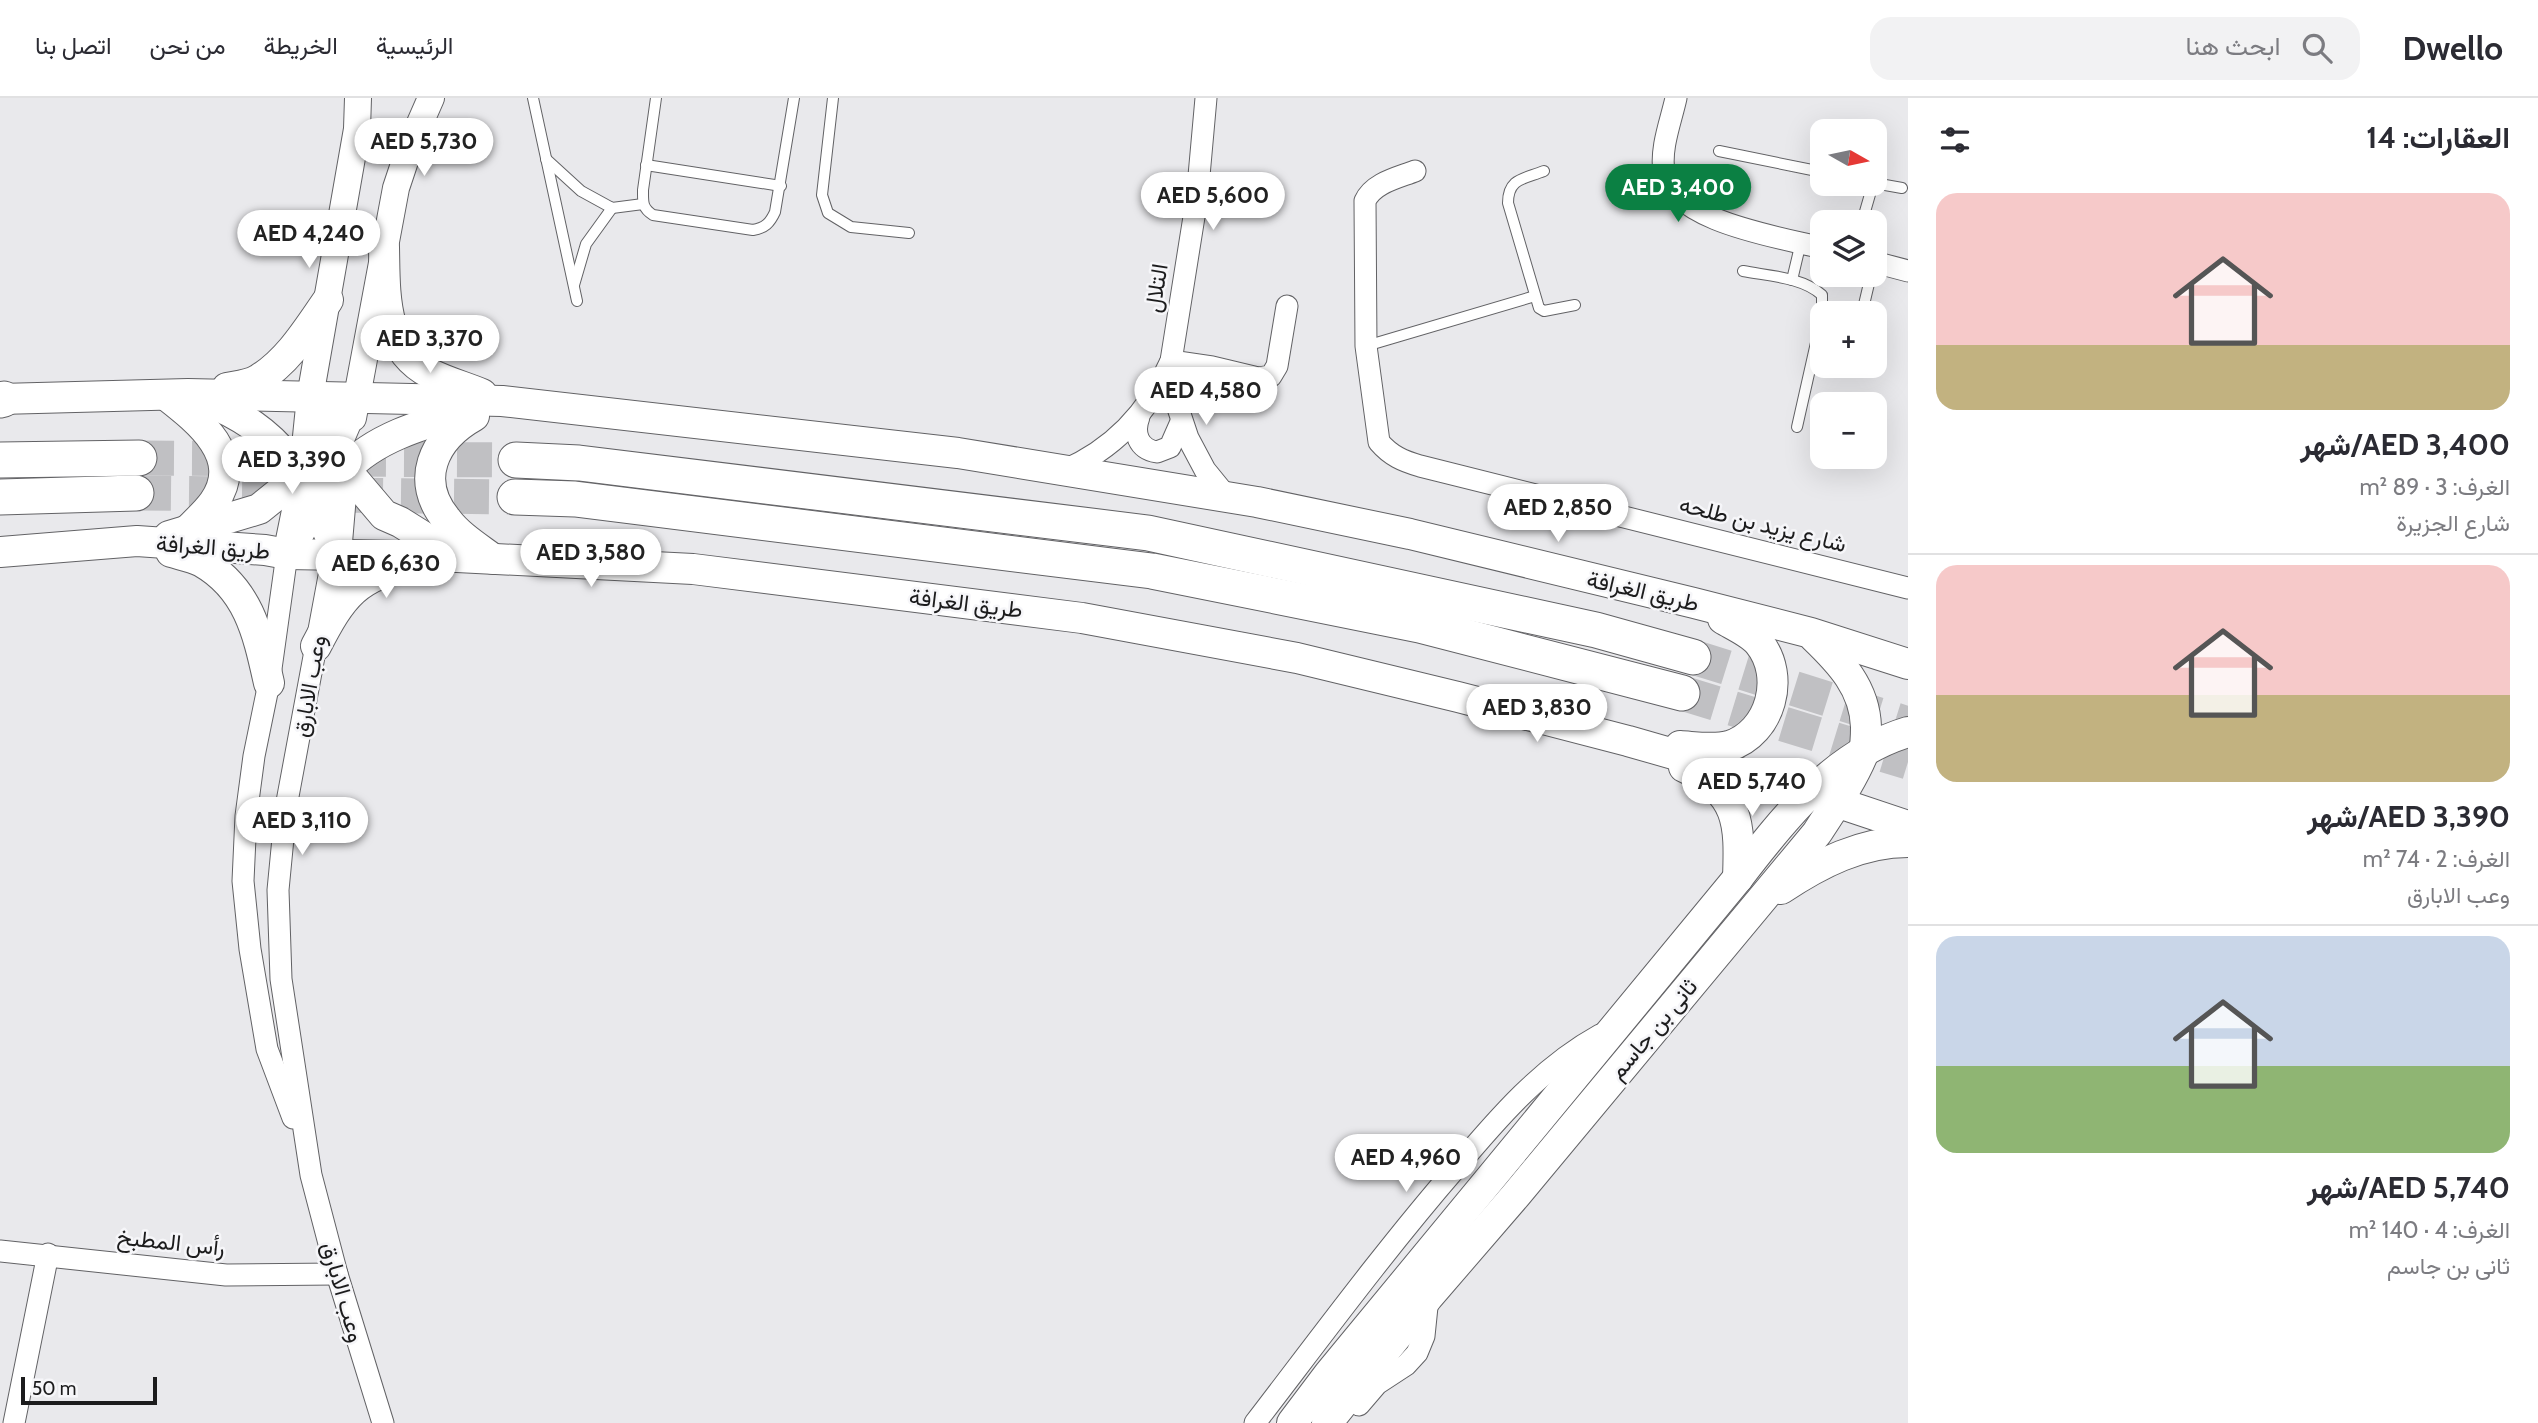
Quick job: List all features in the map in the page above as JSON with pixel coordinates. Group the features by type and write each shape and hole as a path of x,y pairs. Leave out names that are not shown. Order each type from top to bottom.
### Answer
{"highway":[{"path":"0,460 139,458"},
{"path":"516,460 579,463 1147,533 1596,631 1693,657"},
{"path":"0,497 136,493"},
{"path":"515,497 575,499 1152,571 1420,625 1682,693"}],"main road":[{"path":"384,247 387,315 391,330 408,357 432,375 502,401"},
{"path":"178,395 240,386 258,380 299,340 328,300"},
{"name":"طريق الغرافة","path":"1,399 117,394 502,401 958,453 1227,498 1410,534 1811,633 1908,664"},
{"path":"178,395 228,410 272,440 302,476 338,554"},
{"path":"178,395 222,452 225,477 216,500 185,533"},
{"path":"310,397 340,458 384,515 457,557"},
{"path":"286,554 316,506 340,458 356,398"},
{"path":"137,541 185,533 259,509 302,476 340,458 372,449 422,425 502,401"},
{"path":"493,559 456,529 435,504 431,467 445,437 466,421 502,401"},
{"path":"137,541 200,561 241,598 256,626 269,683"},
{"name":"طريق الغرافة","path":"0,552 137,541 265,550 286,554 457,557 692,569 1082,618 1297,658 1628,741 1809,793 1908,826"},
{"path":"316,646 335,610 362,582 408,566 457,557"},
{"path":"1628,741 1706,748 1730,746 1748,734 1768,708 1773,676 1769,658 1758,641 1695,603"},
{"name":"ثانى بن جاسم","path":"1327,1423 1428,1297 1817,833 1837,803 1864,751 1865,716 1860,696 1850,676 1811,633"},
{"name":"ثانى بن جاسم","path":"1292,1423 1338,1363 1738,878 1776,828 1809,793 1864,751 1908,732"},
{"path":"1628,741 1698,773 1727,799 1739,830 1738,878"},
{"path":"1760,902 1831,860 1861,848 1889,842 1908,842"}],"street":[{"name":"وعب الابارق","path":"309,1159 267,1049 250,949 243,881 246,816 254,756 269,683 286,554 302,476 310,397 357,128 358,98"},
{"path":"356,398 396,188 410,146 431,98"},
{"name":"التلال","path":"1171,361 1197,198 1206,98"},
{"path":"1676,98 1663,164 1667,182 1676,196 1700,212 1720,220 1810,245"},
{"name":"شارع يزيد بن طلحه","path":"1415,171 1373,189 1365,201 1366,346 1380,442 1393,456 1434,469 1908,588"},
{"path":"1887,265 1908,271"},
{"path":"1171,361 1212,367 1258,379 1271,376 1278,366 1287,306"},
{"path":"1062,471 1096,454 1119,437 1139,417 1152,400 1171,361"},
{"path":"1171,361 1181,422 1200,462 1227,498"},
{"path":"1139,417 1136,429 1139,442 1157,452 1170,447 1181,422"},
{"name":"وعب الابارق","path":"340,458 338,554 329,576 286,807 278,890 281,979 309,1159 337,1274 383,1423"},
{"name":"ثانى بن جاسم","path":"1255,1423 1415,1216 1477,1144 1544,1074 1573,1052 1614,1028"},
{"name":"رأس المطبخ","path":"0,1251 226,1275 337,1274"},
{"path":"14,1423 48,1254"},
{"path":"1345,1423 1362,1414 1377,1384 1406,1365 1417,1353 1424,1336 1428,1297"}],"lane":[{"path":"533,98 577,302"},
{"path":"656,98 646,165 643,204 645,210 653,215 753,230 761,229 770,223 775,212 794,98"},
{"path":"833,98 822,195 828,212 851,228 909,233"},
{"path":"1718,151 1810,170"},
{"path":"544,157 581,191 612,208 643,204"},
{"path":"646,165 781,186"},
{"path":"1544,171 1513,183 1508,190 1508,203 1539,308 1545,311 1574,305"},
{"path":"1887,185 1902,188"},
{"path":"573,289 586,244 612,208"},
{"path":"1792,280 1810,247"},
{"path":"1743,271 1792,280 1814,288 1822,295 1822,301"},
{"path":"1366,346 1535,296"},
{"path":"1797,427 1810,376"}],"tunnel":[{"path":"139,458 516,460"},
{"path":"136,493 515,497"},
{"path":"1693,657 1908,724"},
{"path":"1682,693 1908,762"}]}
